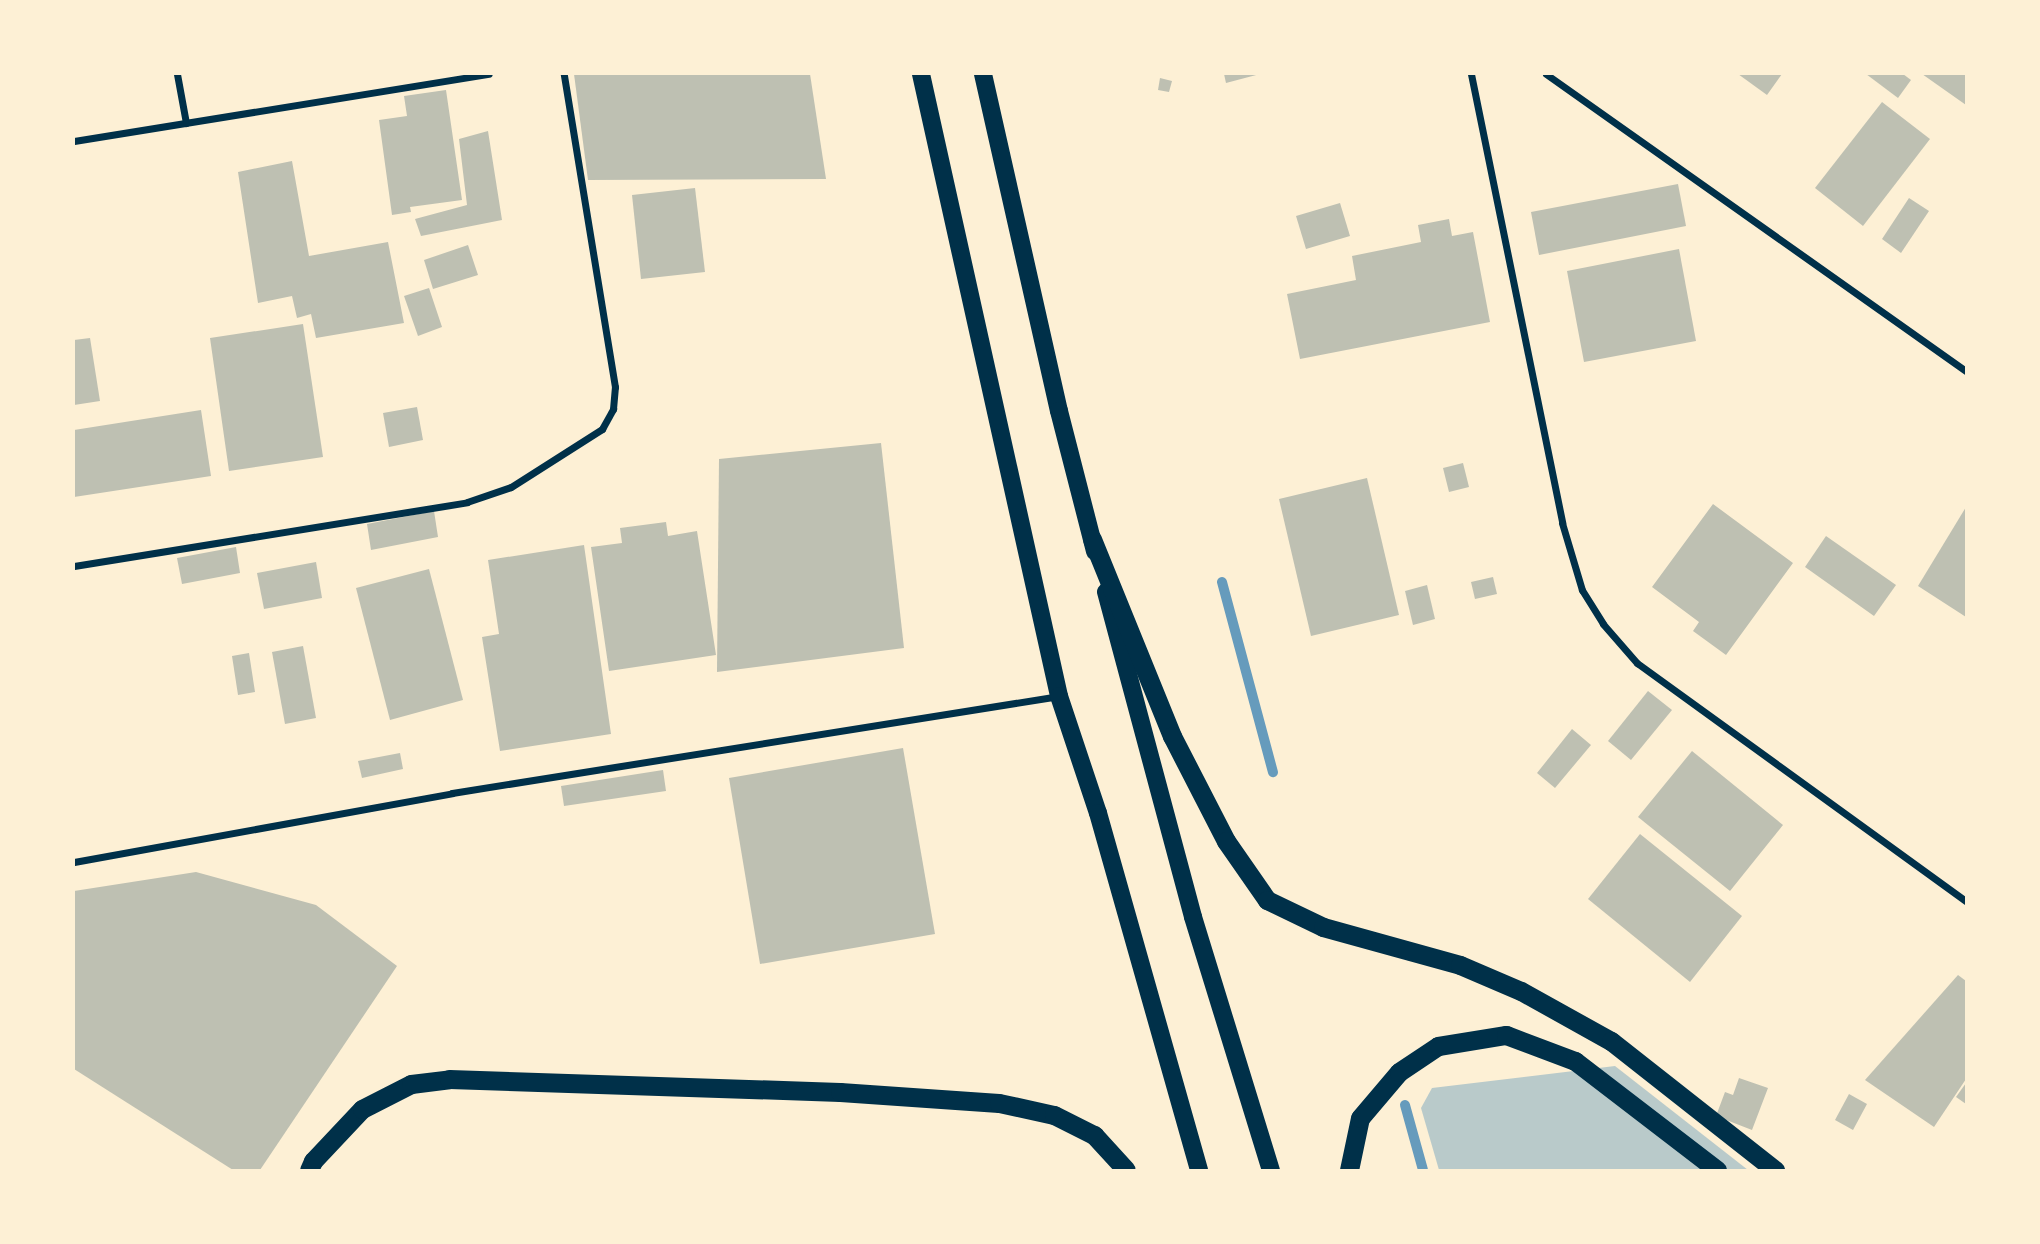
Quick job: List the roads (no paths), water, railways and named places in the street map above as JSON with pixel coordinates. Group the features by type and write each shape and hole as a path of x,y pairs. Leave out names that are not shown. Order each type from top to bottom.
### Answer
{"highway":[{"path":"1092,539 1172,736 1226,841 1267,900 1323,927 1460,965 1521,991 1611,1041 1775,1171"},
{"path":"1349,1171 1360,1118 1399,1072 1438,1046 1506,1035 1574,1061 1717,1171"},
{"path":"309,1171 313,1161 362,1109 411,1084 449,1079 840,1092 999,1103 1054,1115 1094,1135 1126,1171"}],"main road":[{"path":"921,74 1059,696 1098,813 1199,1171"},
{"path":"984,74 1059,411 1092,539 1193,917 1271,1171"}],"street":[{"path":"177,74 187,123"},
{"path":"74,141 489,74"},
{"path":"74,566 467,502 511,487 602,429 613,409 615,387 564,74"},
{"path":"1471,74 1562,523 1582,590 1603,624 1637,663 1966,901"},
{"path":"1546,74 1966,371"},
{"path":"74,862 452,793 1059,696"}],"waterway":[{"path":"1222,582 1273,772"},
{"path":"1405,1105 1423,1170"}]}
